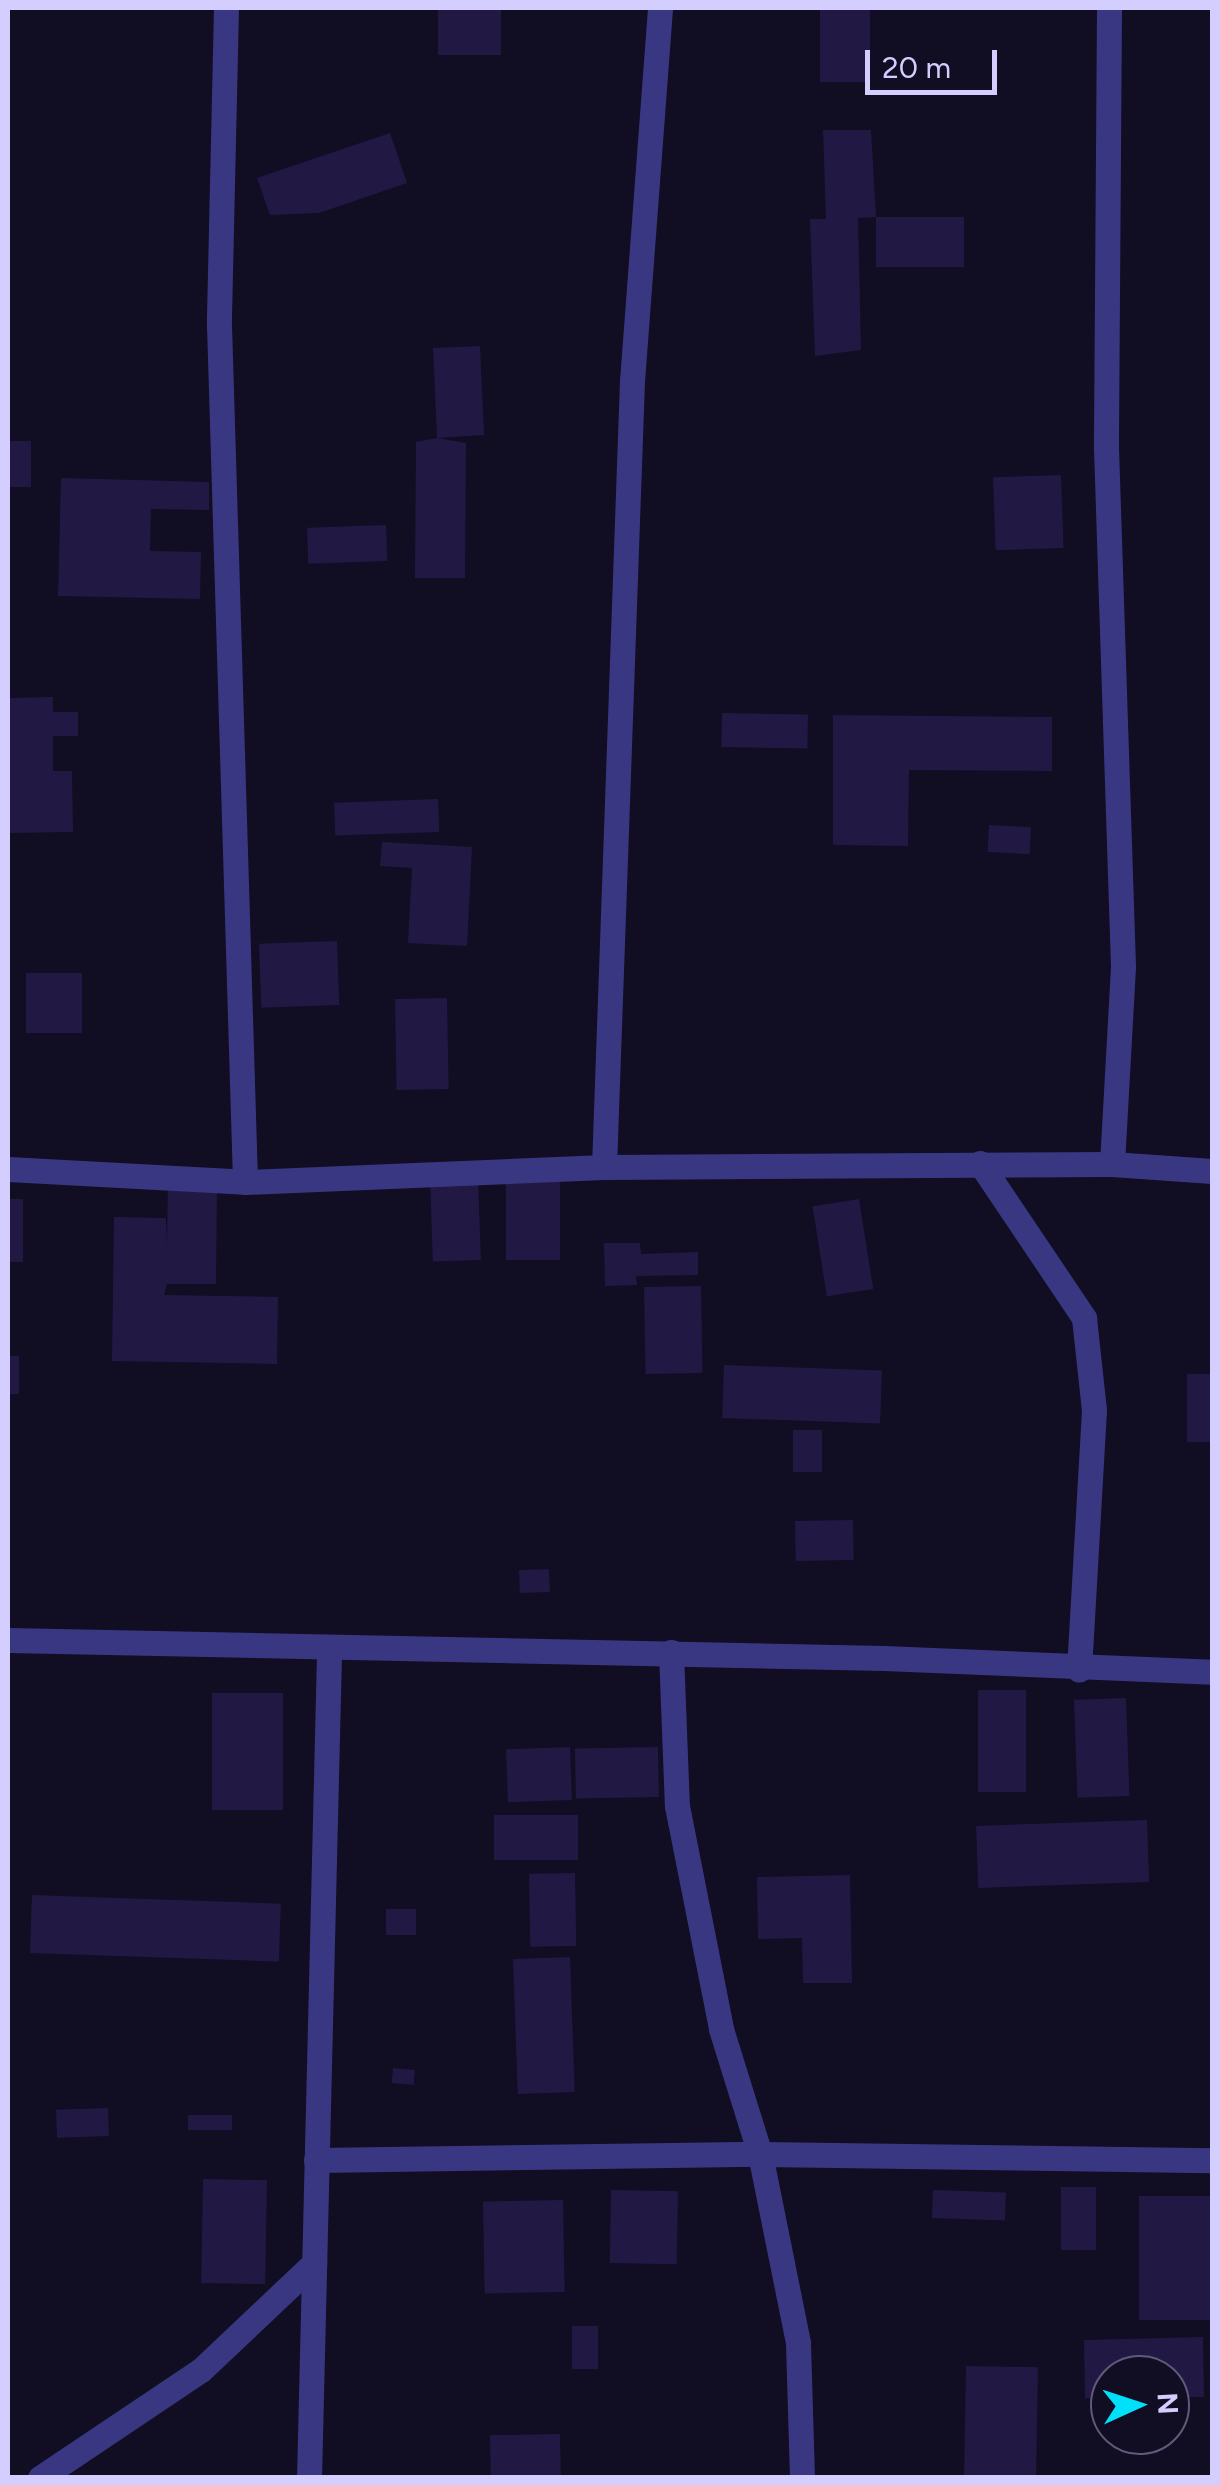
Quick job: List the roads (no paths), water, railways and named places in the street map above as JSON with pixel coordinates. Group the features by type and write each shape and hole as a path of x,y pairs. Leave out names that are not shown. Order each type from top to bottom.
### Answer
{"street":[{"path":"226,8 219,325 233,960 245,1182"},
{"path":"604,1167 632,381 660,8"},
{"path":"1109,8 1107,505 1123,967 1112,1164"},
{"path":"8,1169 245,1182 604,1167 980,1163 1112,1164 1212,1171"},
{"path":"980,1163 1084,1318 1094,1410 1079,1670"},
{"path":"8,1640 328,1651 671,1652 1212,1672"},
{"path":"309,2478 328,1651"},
{"path":"671,1652 677,1806 700,1935 760,2154 798,2343 802,2478"},
{"path":"316,2160 760,2154 1212,2160"},
{"path":"40,2478 201,2370 314,2263"}]}
